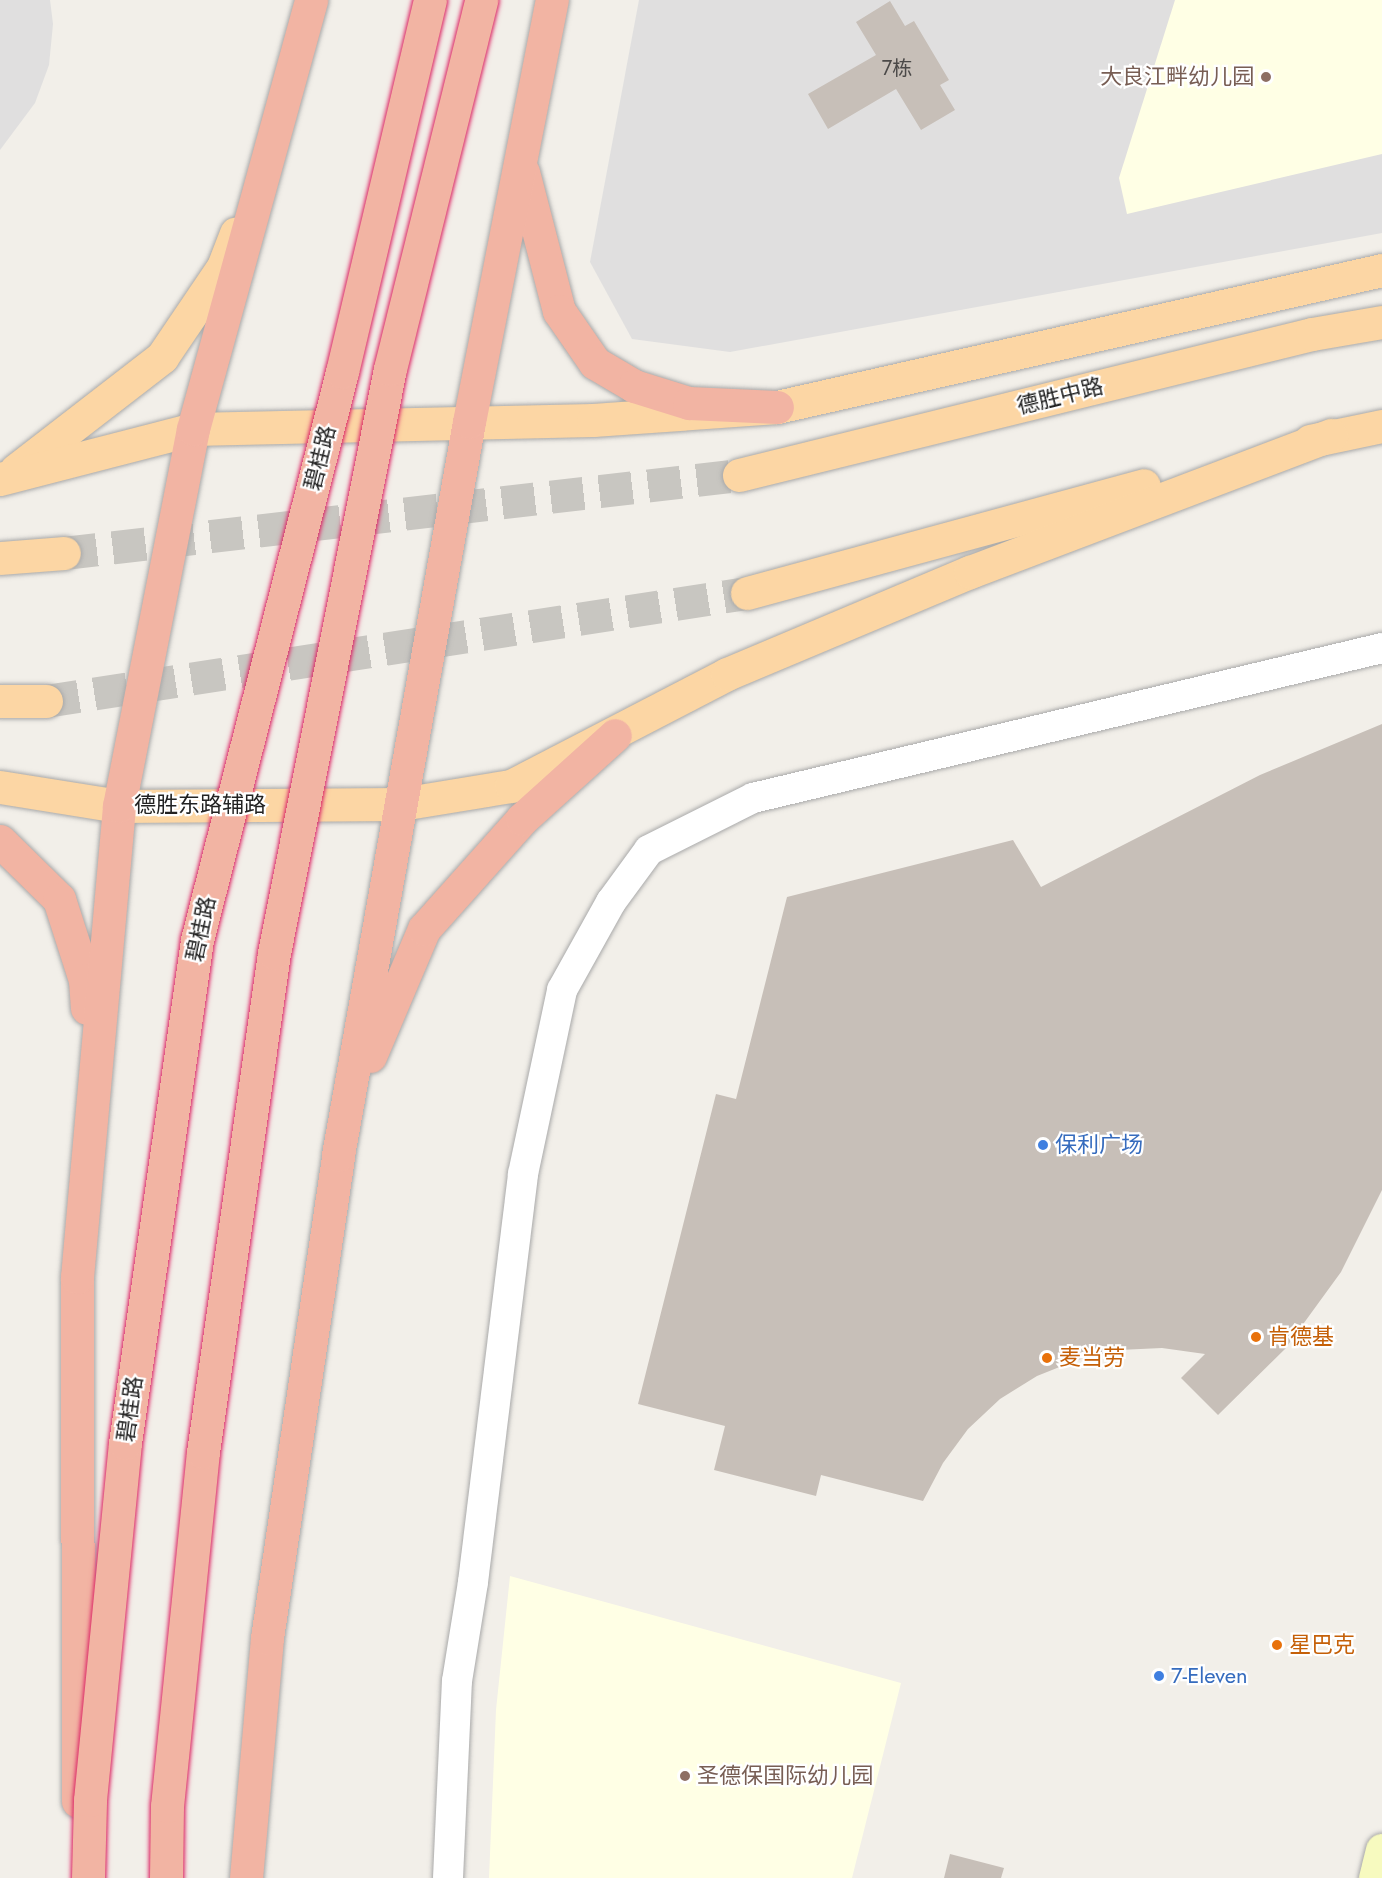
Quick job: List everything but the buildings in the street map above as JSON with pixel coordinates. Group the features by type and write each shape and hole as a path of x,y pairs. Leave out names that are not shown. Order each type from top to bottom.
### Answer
{"highway":[{"path":"78,1878 77,1277 118,806 194,429 272,132 311,0"},
{"name":"碧桂路","path":"88,1878 90,1800 125,1443 197,940 342,372 430,0"},
{"path":"165,1878 167,1806 203,1452 274,953 390,369 481,0"},
{"path":"246,1878 267,1638 338,1155 469,422 550,12"},
{"path":"521,167 559,311 595,363 634,386 689,403 777,407"},
{"path":"338,1155 370,1055 424,929 522,819 615,735"},
{"path":"0,841 59,899 85,980 93,1079"}],"main road":[{"path":"3,478 162,357 223,267 272,132"},
{"path":"3,478 194,429 593,420 777,407 1382,270"},
{"name":"德胜中路","path":"739,475 1312,334 1382,322"},
{"path":"747,594 1331,435 1382,426"},
{"name":"德胜东路辅路","path":"0,787 118,806 401,804 511,786 615,735 727,674 970,572 1331,435"},
{"path":"0,558 64,553"},
{"path":"0,701 46,701"},
{"path":"1375,1878 1382,1850"}],"street":[{"path":"448,1878 457,1681 473,1582 523,1174 562,990 611,902 649,850 753,798 1382,648"}],"shaded area":[{"path":"0,0 50,0 53,24 49,65 35,103 0,150"},
{"path":"639,0 1382,0 1382,233 730,352 632,339 590,262"},
{"name":"大良江畔幼儿园","path":"1175,0 1382,0 1382,154 1127,214 1119,178"},
{"name":"圣德保国际幼儿园","path":"510,1576 901,1683 852,1878 489,1878 496,1710"}],"tunnel":[{"path":"64,553 739,475"},
{"path":"46,701 747,593"}],"place":[{"name":"大良江畔幼儿园","path":"1266,77"},
{"name":"保利广场","path":"1043,1145"},
{"name":"肯德基","path":"1256,1337"},
{"name":"麦当劳","path":"1047,1358"},
{"name":"星巴克","path":"1277,1645"},
{"name":"7-Eleven","path":"1159,1676"},
{"name":"圣德保国际幼儿园","path":"685,1776"}]}
